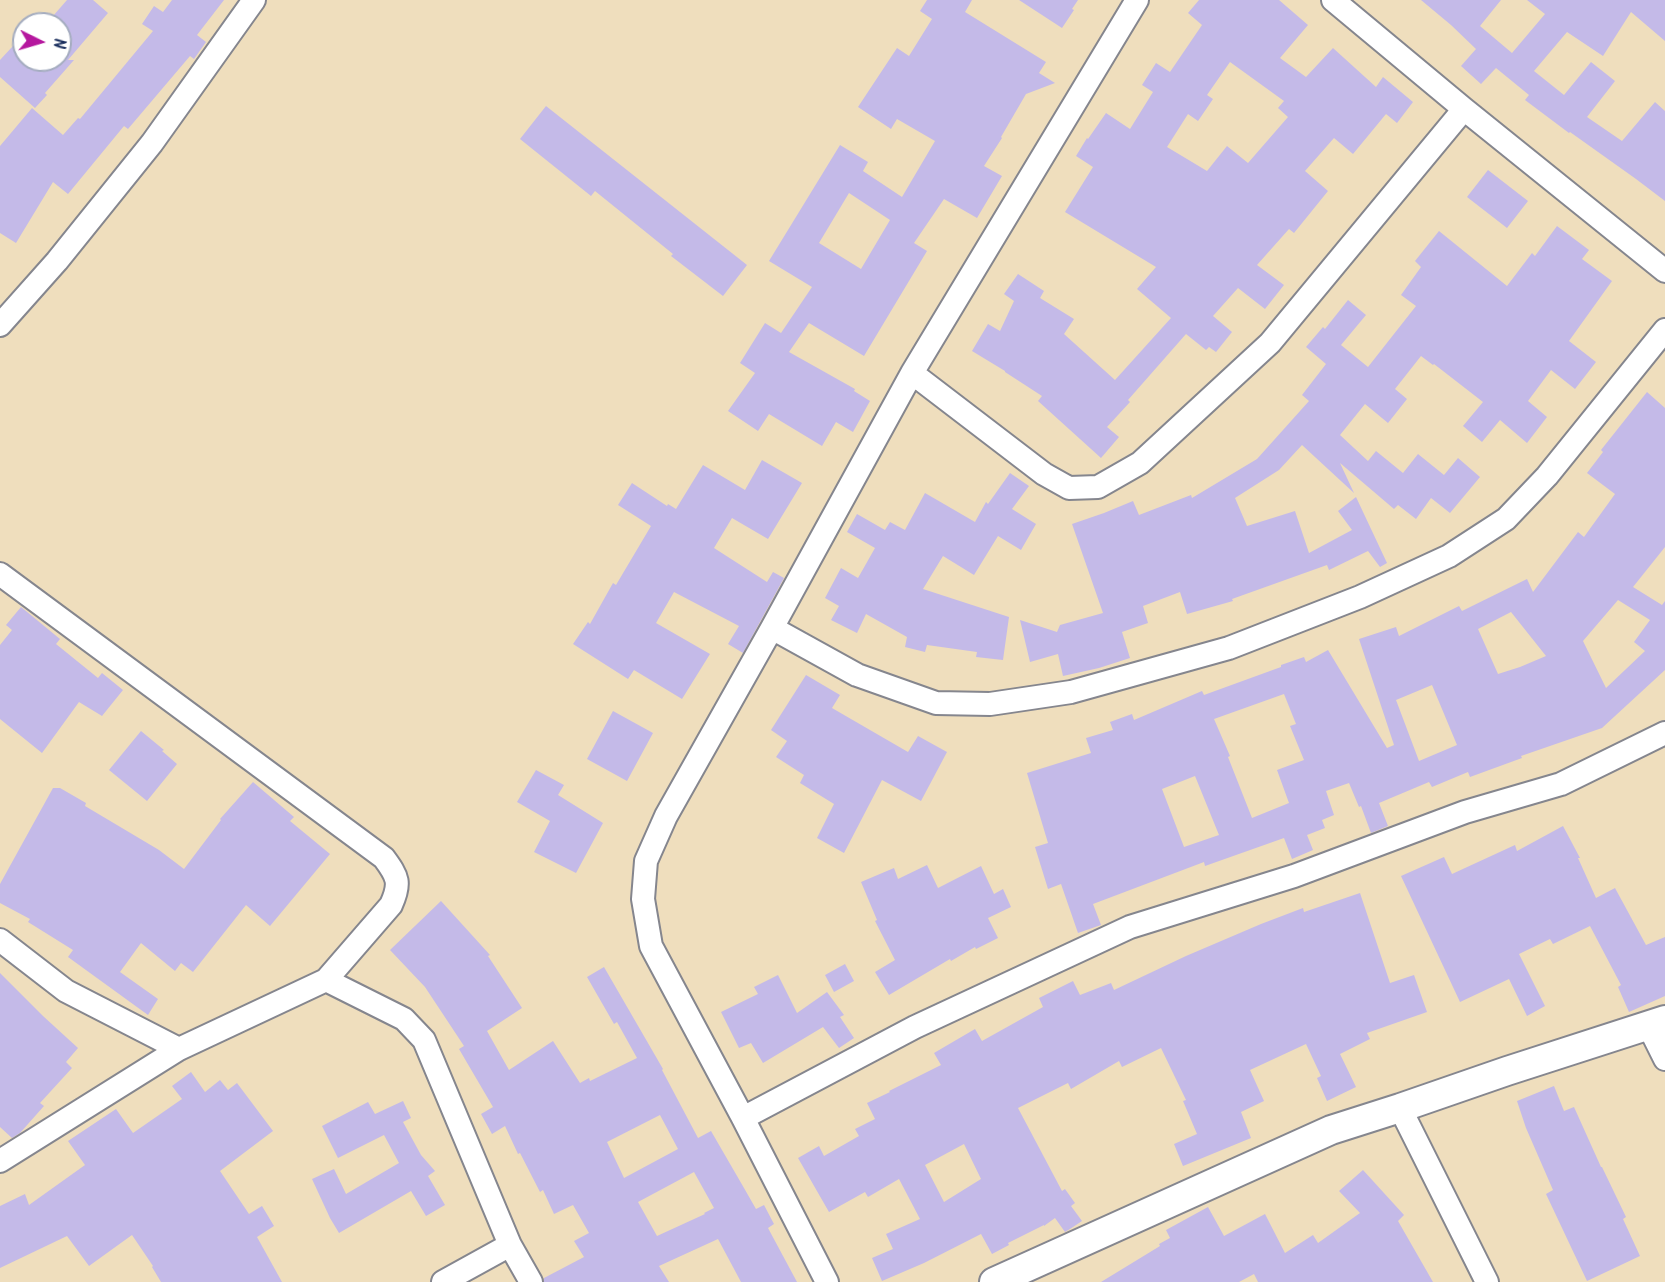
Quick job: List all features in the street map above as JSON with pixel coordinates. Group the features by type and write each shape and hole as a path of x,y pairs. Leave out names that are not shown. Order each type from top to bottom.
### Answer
{"street":[{"path":"0,325 57,261 153,143 254,0"},
{"path":"827,1282 651,946 643,899 646,861 666,816 912,372 1137,0"},
{"path":"1333,0 1665,271"},
{"path":"912,372 1044,474 1069,488 1098,487 1140,463 1270,343 1464,109"},
{"path":"772,628 857,675 936,703 990,704 1071,692 1228,648 1360,597 1449,556 1506,519 1547,476 1665,330"},
{"path":"0,574 384,858 395,873 398,890 391,905 326,980 179,1049 0,1161"},
{"path":"743,1118 915,1027 1130,927 1294,876 1465,812 1561,784 1665,733"},
{"path":"0,940 66,990 179,1049"},
{"path":"326,980 404,1019 424,1040 510,1245 531,1282"},
{"path":"994,1282 1331,1130 1507,1071 1657,1023 1665,1059"},
{"path":"1400,1108 1487,1282"},
{"path":"443,1282 510,1245"}],"building":[{"path":"67,0 93,0 108,13 72,55 72,12 56,12"},
{"path":"172,0 224,0 197,35 206,42 194,59 190,56 128,129 124,126 68,194 53,182 16,243 0,233 0,146 32,108 63,135 78,118 80,119 153,31 142,24 154,6 163,12"},
{"path":"927,0 972,0 965,12 1046,62 1039,73 1055,83 1026,94 984,166 1002,176 977,218 944,199 914,243 927,251 864,356 809,323 789,352 855,389 854,391 870,401 853,432 836,422 822,446 769,414 758,431 728,411 755,373 740,363 765,323 781,333 812,287 769,261 840,145 868,162 863,171 902,197 935,141 897,119 891,129 858,107 897,48 909,56 932,19 920,11","holes":["849,193 890,220 861,269 819,243"]},
{"path":"1019,0 1078,0 1062,28"},
{"path":"1199,0 1279,0 1308,25 1280,58 1306,77 1333,48 1376,87 1383,77 1413,102 1397,123 1386,114 1353,154 1334,138 1305,171 1328,191 1294,233 1289,229 1257,265 1284,285 1265,309 1238,288 1213,316 1232,332 1216,352 1209,347 1206,350 1186,334 1107,427 1119,437 1101,458 1038,401 1042,396 972,351 988,324 1000,331 1014,301 1004,294 1018,274 1044,291 1040,298 1074,319 1064,334 1115,380 1171,318 1137,289 1156,267 1065,212 1093,167 1076,156 1087,138 1106,113 1130,129 1153,92 1142,85 1156,63 1170,72 1202,25 1188,13","holes":["1230,62 1284,101 1278,108 1288,117 1248,163 1227,146 1207,171 1167,147 1188,114 1198,121 1213,99 1207,95"]},
{"path":"1421,0 1501,0 1480,26 1512,53 1545,14 1527,0 1665,0 1665,41 1631,12 1603,56 1567,32 1534,71 1564,95 1591,62 1615,81 1587,117 1622,141 1655,102 1665,111 1665,201 1525,100 1529,95 1496,68 1481,84 1461,66 1476,49"},
{"path":"12,47 12,72 63,72 35,108 0,77 0,60"},
{"path":"546,106 747,265 723,296 671,256 673,254 595,191 591,196 520,139"},
{"path":"1488,170 1528,201 1507,228 1467,197"},
{"path":"1557,226 1589,250 1582,259 1612,281 1569,341 1596,362 1575,389 1551,370 1528,401 1547,417 1527,443 1500,420 1482,442 1463,426 1483,402 1421,356 1395,389 1407,399 1388,423 1365,404 1340,435 1368,461 1376,451 1403,473 1418,454 1444,475 1458,458 1480,477 1450,513 1431,498 1416,519 1398,505 1394,509 1340,463 1354,493 1302,445 1279,470 1235,498 1247,526 1295,511 1309,553 1352,530 1338,511 1356,497 1387,563 1380,567 1368,551 1329,570 1327,565 1232,599 1233,601 1187,614 1180,592 1143,606 1148,623 1122,632 1130,658 1063,676 1058,654 1030,662 1020,620 1057,632 1060,625 1103,613 1072,524 1133,501 1139,515 1191,495 1192,498 1257,459 1309,401 1302,395 1326,364 1306,347 1323,327 1325,329 1348,300 1366,315 1341,345 1368,367 1416,306 1401,295 1421,267 1415,261 1439,231 1507,286 1532,253 1535,256"},
{"path":"1647,392 1665,408 1665,547 1633,587 1662,605 1665,601 1665,670 1602,728 1521,756 1522,758 1470,777 1468,772 1432,787 1429,782 1379,803 1388,826 1371,833 1349,783 1326,791 1334,815 1322,820 1325,828 1307,835 1313,850 1292,859 1284,838 1205,866 1204,862 1093,904 1101,925 1078,933 1061,884 1048,889 1035,847 1048,843 1027,773 1091,753 1086,738 1113,730 1110,722 1132,714 1134,720 1202,691 1204,695 1304,657 1306,662 1328,650 1387,748 1394,745 1359,639 1396,627 1399,636 1459,606 1462,611 1527,579 1533,592 1578,532 1584,537 1615,494 1587,473 1603,452 1601,450","holes":["1618,600 1650,620 1634,642 1645,651 1606,688 1583,641","1511,612 1546,656 1498,674 1478,629","1432,685 1457,745 1419,761 1396,700","1284,694 1296,724 1290,726 1304,760 1277,770 1289,803 1252,818 1228,757 1230,756 1214,719","1195,776 1219,835 1184,847 1162,789"]},
{"path":"762,460 802,483 768,539 732,518 714,548 767,582 773,572 784,578 743,653 728,644 739,626 674,592 656,623 710,654 682,699 634,670 628,679 573,644 588,622 590,624 613,583 616,585 651,526 618,505 632,483 667,506 668,504 676,509 703,465 745,490"},
{"path":"1010,473 1029,486 1012,509 1036,524 1021,550 998,536 974,575 943,556 923,589 1009,617 1003,660 976,657 977,652 927,645 925,652 905,647 907,637 866,614 857,633 831,620 839,606 825,598 841,568 858,578 875,548 847,532 857,514 885,530 890,522 905,530 925,493 975,522 986,502 988,504"},
{"path":"21,607 60,639 56,644 98,678 102,673 123,690 102,716 79,702 42,753 0,719 0,645 12,630 6,625"},
{"path":"806,675 840,695 832,708 908,752 918,736 947,752 921,801 882,780 844,853 817,838 834,804 800,783 804,775 776,757 787,741 771,730"},
{"path":"613,711 653,733 627,781 587,759"},
{"path":"141,731 177,764 147,801 109,770"},
{"path":"536,770 564,785 558,795 603,823 576,873 534,852 550,821 517,802"},
{"path":"253,782 294,817 290,821 330,854 270,926 246,905 193,972 181,963 175,971 141,943 120,972 158,999 148,1015 68,957 73,950 28,922 30,919 0,903 0,884 53,788 60,788 86,803 85,806 159,850 184,869 220,819"},
{"path":"1563,826 1580,858 1578,858 1596,898 1615,888 1646,945 1665,937 1665,996 1629,1012 1618,987 1621,985 1590,926 1553,944 1550,939 1519,954 1545,1006 1527,1016 1509,979 1460,1002 1401,876 1444,857 1452,874 1515,845 1517,851"},
{"path":"927,865 938,888 981,866 994,894 1003,889 1011,907 988,918 998,938 976,949 975,947 951,961 950,959 889,995 875,972 895,960 875,921 877,920 861,882 894,868 898,879"},
{"path":"1360,893 1390,983 1414,975 1427,1012 1367,1033 1370,1039 1340,1054 1356,1087 1327,1101 1317,1078 1321,1076 1306,1044 1250,1070 1264,1101 1241,1112 1251,1138 1183,1166 1174,1144 1197,1134 1183,1101 1186,1100 1161,1048 1122,1067 1119,1061 1071,1089 1068,1083 1018,1108 1062,1191 1065,1189 1075,1203 1071,1206 1082,1221 1065,1232 1055,1218 992,1254 981,1234 882,1281 872,1258 893,1249 886,1234 920,1219 899,1179 868,1197 865,1192 829,1212 798,1158 819,1146 824,1156 859,1136 855,1129 875,1119 867,1103 941,1065 934,1053 975,1029 982,1041 1043,1007 1039,998 1073,981 1080,995 1111,983 1114,990 1261,924 1303,908 1304,912","holes":["964,1144 981,1179 944,1202 925,1165"]},
{"path":"441,901 490,955 488,956 522,1008 487,1031 509,1070 553,1041 580,1083 589,1078 590,1081 637,1058 617,1022 614,1024 587,977 604,967 663,1069 698,1138 711,1131 756,1209 764,1205 774,1224 768,1228 797,1282 741,1282 718,1239 659,1266 669,1282 544,1282 544,1278 584,1257 574,1241 589,1233 573,1205 554,1214 543,1190 540,1192 520,1153 518,1154 505,1126 492,1134 481,1114 493,1107 459,1049 464,1046 425,987 390,950","holes":["660,1115 678,1149 624,1178 607,1142","694,1172 714,1208 657,1236 638,1202"]},
{"path":"845,964 854,981 834,992 825,975"},
{"path":"0,973 78,1048 66,1062 72,1068 40,1103 44,1106 20,1133 12,1138 0,1127"},
{"path":"778,975 797,1013 827,992 844,1015 840,1017 854,1038 839,1048 823,1027 763,1063 751,1043 739,1048 721,1012 758,994 754,987"},
{"path":"191,1072 205,1092 220,1080 228,1090 237,1083 273,1131 220,1171 249,1214 262,1206 274,1226 257,1237 282,1282 161,1282 132,1235 89,1266 67,1236 0,1268 0,1206 25,1194 29,1205 85,1165 68,1141 116,1109 133,1133 182,1099 172,1086"},
{"path":"1554,1086 1564,1111 1574,1107 1626,1217 1623,1219 1640,1256 1587,1281 1546,1194 1553,1190 1517,1101"},
{"path":"403,1101 411,1118 403,1122 421,1155 435,1171 428,1176 445,1205 426,1216 411,1191 339,1233 312,1179 334,1169 346,1194 399,1163 384,1135 338,1158 322,1126 368,1102 375,1114"},
{"path":"1363,1170 1404,1215 1398,1221 1433,1282 1258,1282 1254,1274 1239,1282 1101,1282 1170,1238 1166,1230 1208,1207 1224,1236 1265,1214 1285,1253 1313,1235 1318,1243 1360,1213 1339,1191"}]}
